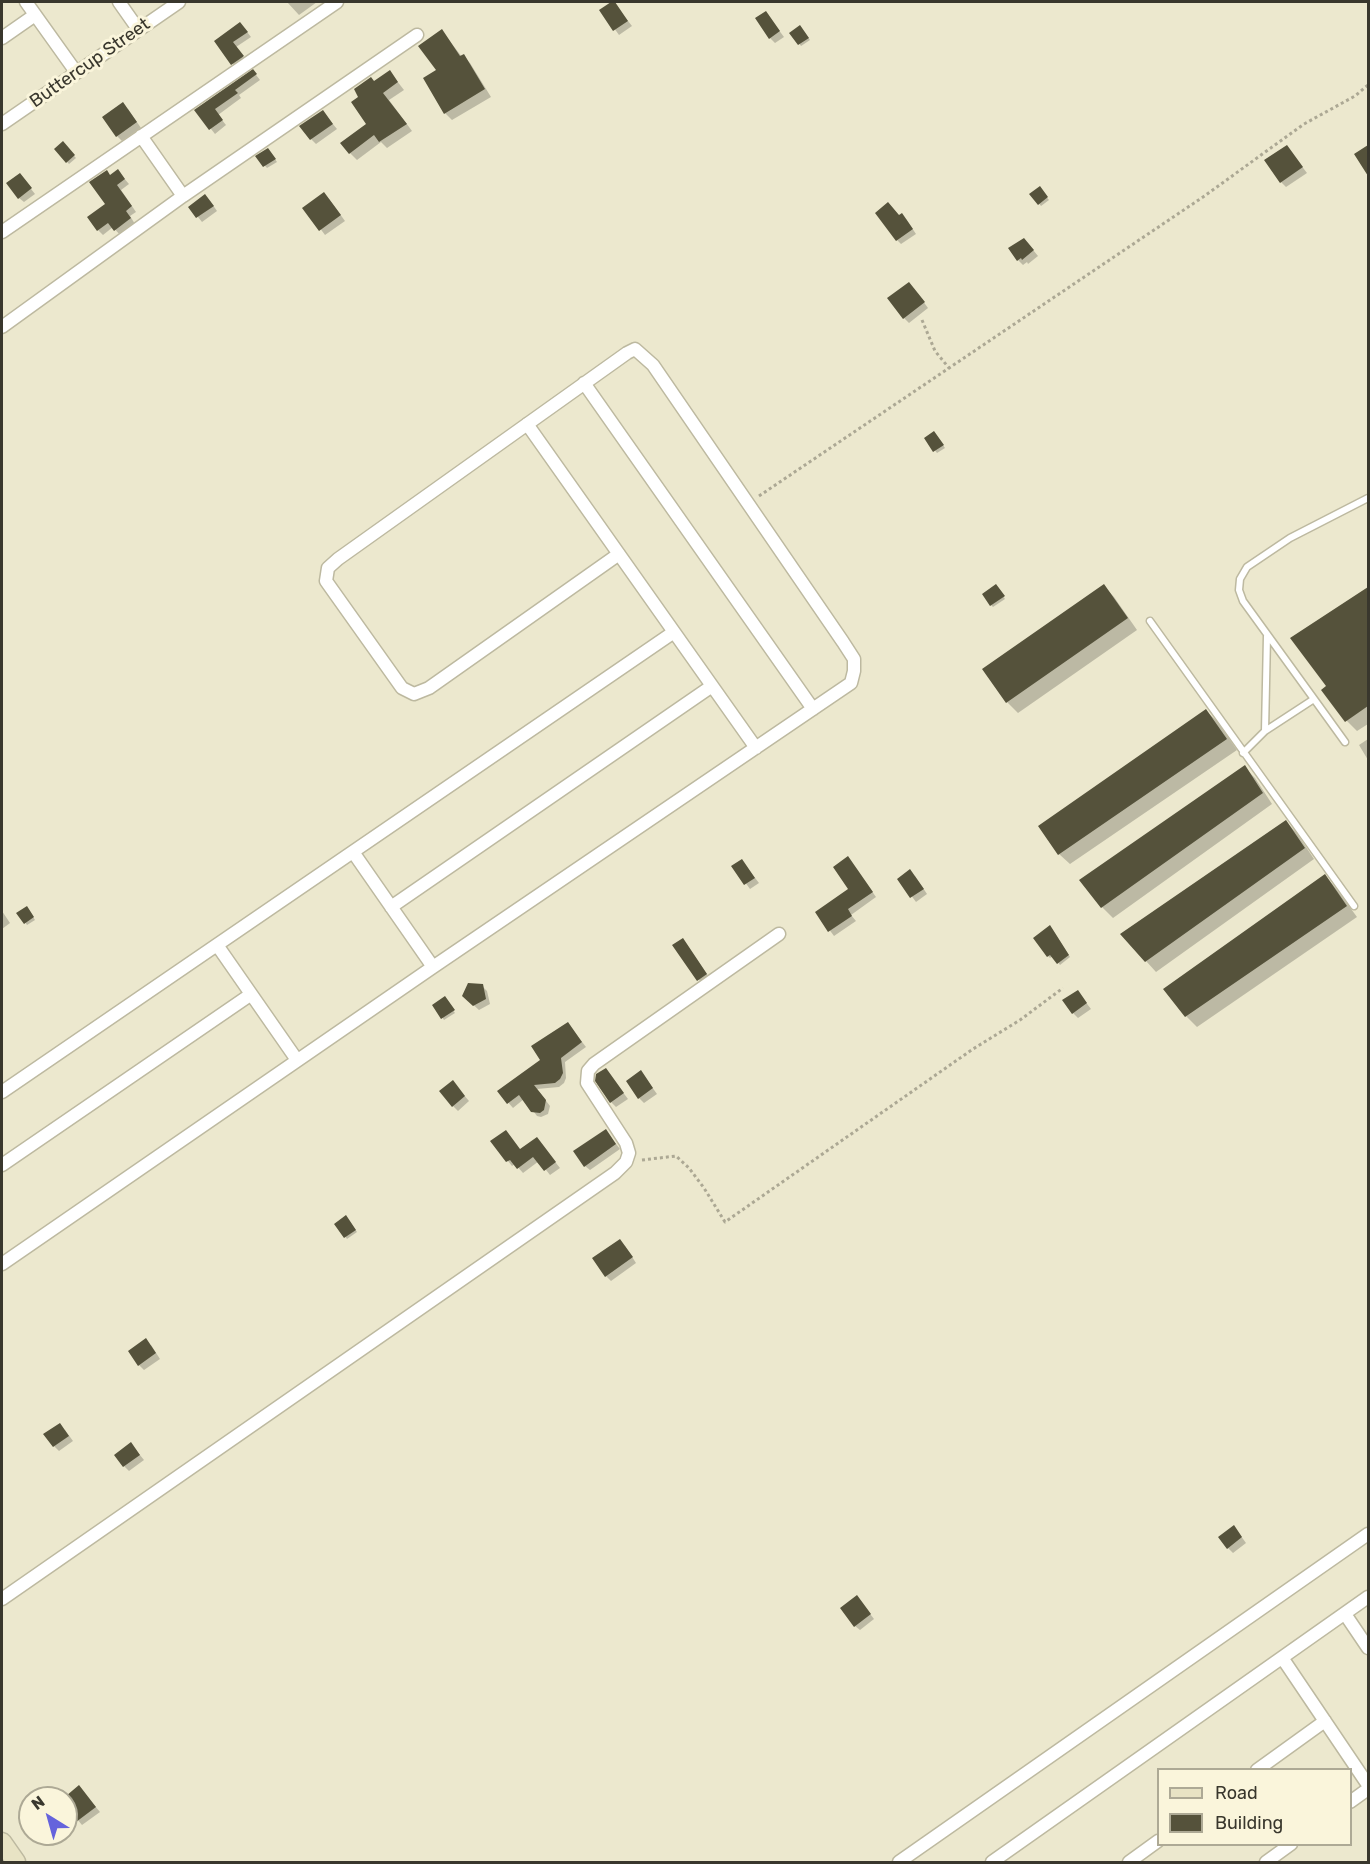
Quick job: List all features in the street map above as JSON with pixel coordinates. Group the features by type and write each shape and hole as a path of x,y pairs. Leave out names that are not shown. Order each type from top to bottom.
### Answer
{"main road":[{"path":"2,1842 16,1863"}],"street":[{"path":"26,2 76,72"},
{"path":"119,2 138,30"},
{"name":"Buttercup Street","path":"2,124 179,2"},
{"path":"2,232 337,2"},
{"path":"2,38 35,15"},
{"path":"2,327 183,196 417,35"},
{"path":"141,136 183,196"},
{"path":"2,1264 851,683 854,659 653,365 635,349 338,559 328,568 326,580 402,688 411,694 419,693 619,554"},
{"path":"584,383 813,709"},
{"path":"527,424 756,748"},
{"path":"2,1092 674,633"},
{"path":"391,907 712,686"},
{"path":"353,852 433,967"},
{"path":"2,1599 615,1173 628,1153 626,1143 587,1083 588,1071 594,1064 779,934"},
{"path":"217,945 297,1060"},
{"path":"2,1166 250,995"},
{"path":"899,1863 1368,1534"},
{"path":"992,1863 1006,1859 1368,1597"},
{"path":"1345,1614 1368,1648"},
{"path":"1283,1659 1368,1787 1352,1800"},
{"path":"1260,1768 1325,1721"},
{"path":"1129,1863 1157,1842"},
{"path":"1266,1863 1290,1846"}],"lane":[{"path":"1345,742 1243,602 1239,590 1240,579 1246,567 1290,538 1368,498"},
{"path":"1150,621 1354,906"},
{"path":"1265,731 1267,636"},
{"path":"1243,753 1265,731 1314,699"}],"path":[{"path":"748,504 1203,197 1304,124 1355,96 1368,85"},
{"path":"922,320 935,351 949,368"},
{"path":"622,1165 676,1156 699,1182 725,1222 964,1056 1020,1020 1063,988"}],"building":[{"path":"615,2 628,21 613,31 599,10"},
{"path":"766,11 780,31 769,39 755,18"},
{"path":"240,22 248,32 233,42 244,56 231,65 214,41"},
{"path":"800,25 809,38 798,45 789,33"},
{"path":"442,29 460,56 464,54 485,89 444,114 423,78 436,70 418,46"},
{"path":"253,69 257,74 235,90 238,93 215,109 223,120 209,130 194,110"},
{"path":"390,70 398,82 383,93 407,124 379,142 374,135 349,154 340,143 366,124 351,102 358,97 354,89 371,77 374,81"},
{"path":"123,102 137,122 116,137 102,117"},
{"path":"323,110 333,124 310,140 299,126"},
{"path":"63,141 75,155 66,163 54,149"},
{"path":"1287,145 1303,167 1280,183 1264,160"},
{"path":"1368,145 1368,176 1354,154"},
{"path":"268,148 276,159 263,167 255,156"},
{"path":"118,169 125,179 117,185 132,206 126,211 131,218 114,231 108,223 97,231 87,217 105,204 89,182 107,170 110,175"},
{"path":"20,173 32,188 18,199 6,183"},
{"path":"1040,186 1048,197 1038,205 1029,194"},
{"path":"324,192 341,215 319,231 302,208"},
{"path":"205,194 214,206 196,218 188,207"},
{"path":"888,202 899,215 902,213 913,229 896,241 875,213"},
{"path":"1024,238 1034,250 1022,260 1021,258 1017,261 1008,248"},
{"path":"909,282 925,302 903,319 887,298"},
{"path":"934,431 944,445 933,452 924,438"},
{"path":"996,584 1005,596 990,606 982,594"},
{"path":"1104,584 1128,618 1006,703 982,669"},
{"path":"1368,587 1368,706 1345,722 1321,690 1326,686 1290,638"},
{"path":"1206,709 1227,739 1058,855 1038,826"},
{"path":"1245,765 1263,793 1101,908 1079,880"},
{"path":"1286,820 1305,848 1145,962 1120,934"},
{"path":"848,856 873,892 848,909 852,916 828,932 815,912 848,889 833,867"},
{"path":"742,859 755,878 744,885 731,866"},
{"path":"910,869 924,889 910,898 897,879"},
{"path":"1325,874 1347,906 1185,1017 1163,989"},
{"path":"27,906 34,917 24,924 16,913"},
{"path":"1050,925 1069,955 1057,964 1050,955 1047,957 1033,938"},
{"path":"683,938 707,974 697,981 672,945"},
{"path":"468,983 483,984 486,999 473,1006 462,996"},
{"path":"1078,990 1087,1003 1072,1014 1062,1000"},
{"path":"445,996 455,1010 441,1019 432,1005"},
{"path":"568,1022 582,1042 561,1058 563,1073 560,1079 555,1083 534,1085 546,1100 544,1110 540,1113 531,1112 519,1095 507,1104 497,1091 540,1060 531,1046"},
{"path":"606,1068 624,1093 610,1103 595,1081 596,1074"},
{"path":"641,1070 653,1088 638,1099 626,1081"},
{"path":"453,1080 465,1096 452,1107 439,1091"},
{"path":"606,1129 616,1144 584,1167 573,1151"},
{"path":"506,1130 520,1149 537,1137 556,1162 544,1171 533,1157 517,1169 510,1160 506,1162 490,1141"},
{"path":"346,1215 356,1230 344,1238 334,1224"},
{"path":"620,1239 633,1257 605,1277 592,1258"},
{"path":"146,1338 156,1353 138,1366 128,1351"},
{"path":"60,1423 69,1436 53,1447 43,1434"},
{"path":"131,1442 140,1455 123,1467 114,1455"},
{"path":"1234,1525 1242,1537 1227,1549 1218,1537"},
{"path":"857,1595 871,1614 854,1627 840,1608"},
{"path":"79,1785 96,1807 78,1820 78,1786"}]}
